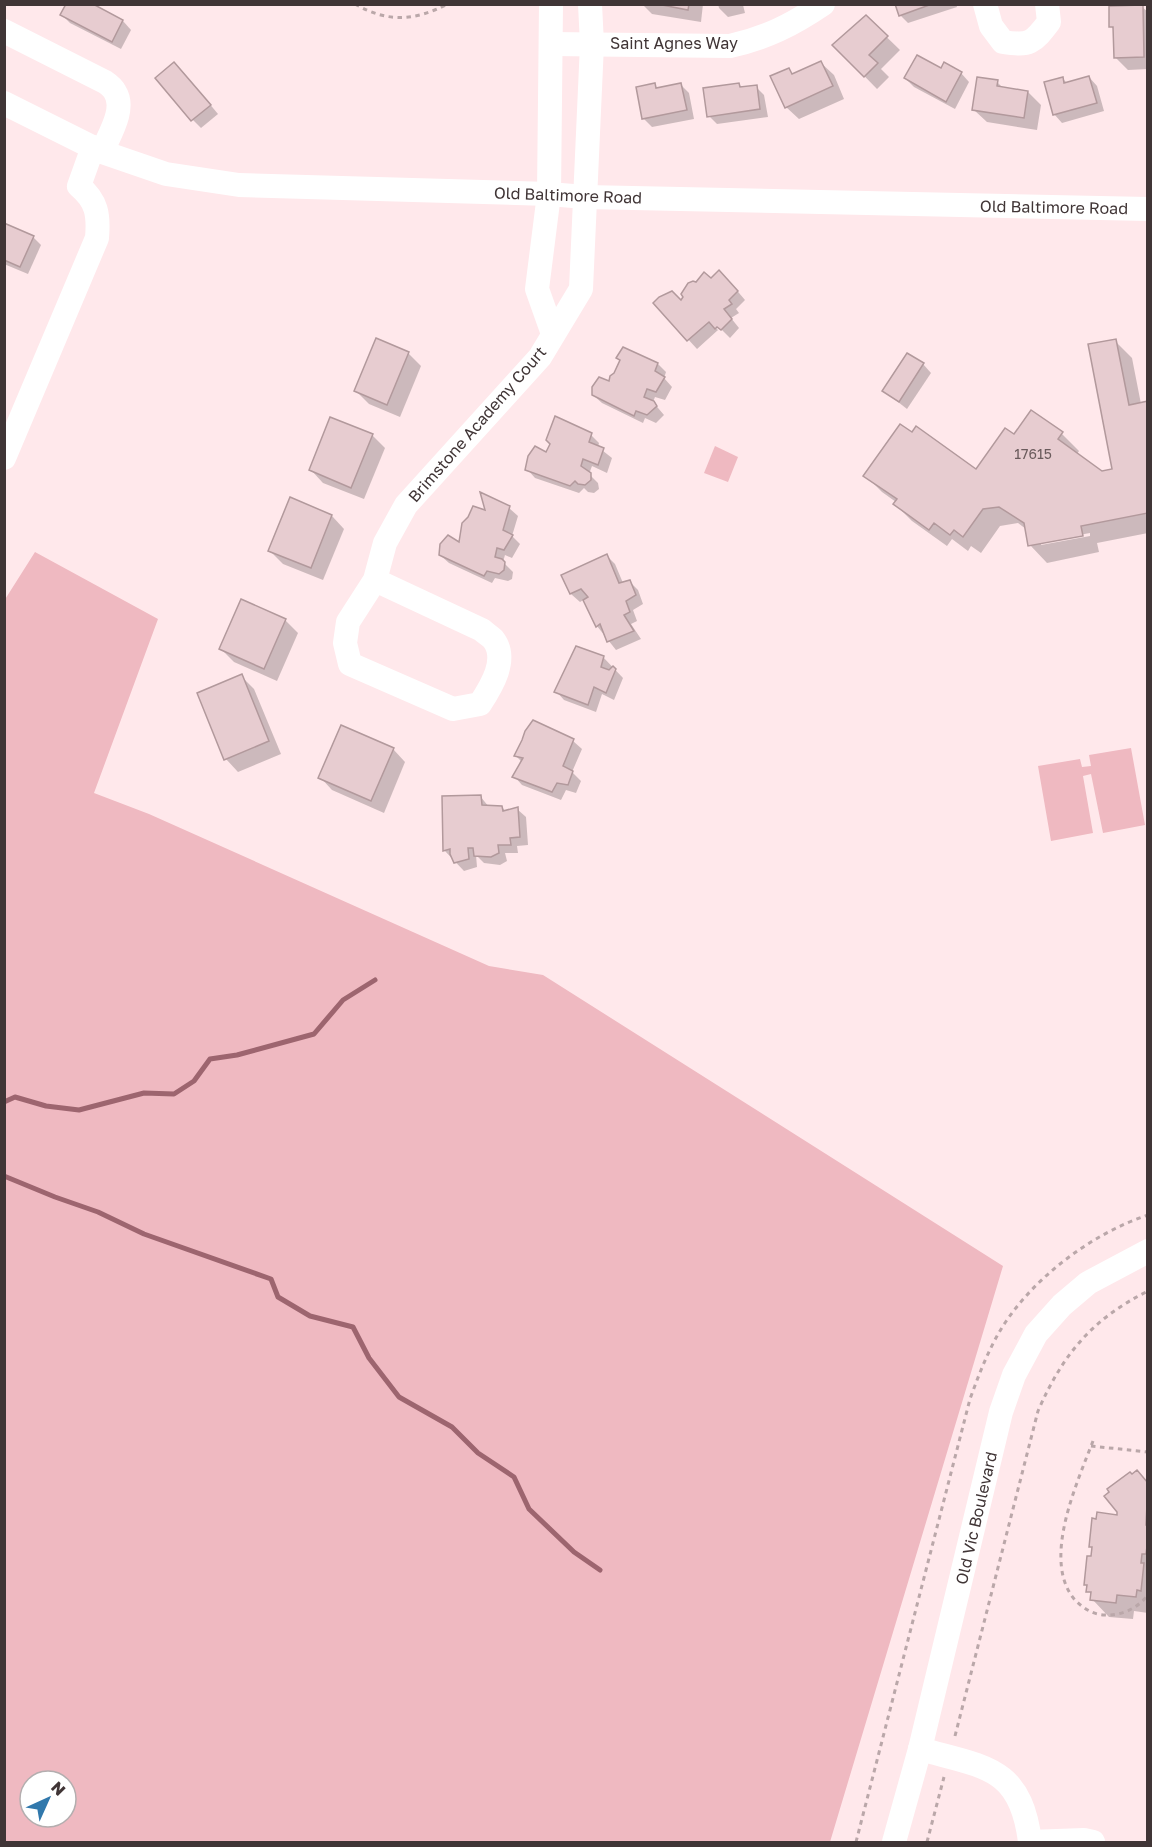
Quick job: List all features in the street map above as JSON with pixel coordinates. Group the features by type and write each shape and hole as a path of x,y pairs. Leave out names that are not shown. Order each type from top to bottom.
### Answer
{"street":[{"name":"Brimstone Academy Court","path":"551,4 549,194 537,289 553,334"},
{"name":"Brimstone Academy Court","path":"375,580 482,630 494,640 498,650 498,668 493,683 480,704 453,709 350,664 345,643 348,622 375,580 386,543 406,505 540,357 581,289 592,44 590,4"},
{"name":"Saint Agnes Way","path":"551,44 730,46 757,40 795,24 823,4"},
{"path":"985,4 991,26 1004,42 1023,45 1037,38 1049,22 1047,4"},
{"path":"4,31 105,81 115,90 119,102 116,120 79,186 91,196 99,220 97,238 4,458"},
{"name":"Old Baltimore Road","path":"4,103 98,150 166,174 239,185 585,197 1148,209"},
{"name":"Old Vic Boulevard","path":"894,1842 920,1749 1001,1412 1014,1375 1036,1334 1062,1305 1088,1283 1148,1251"},
{"path":"920,1749 995,1773 1011,1785 1026,1816 1030,1842 1084,1840 1093,1842"}],"path":[{"path":"355,4 376,14 405,19 435,11 448,4"},
{"path":"927,1842 1038,1411 1060,1367 1076,1344 1106,1315 1148,1291"},
{"path":"1148,1452 1092,1444 1071,1498 1064,1529 1061,1558 1062,1577 1069,1593 1090,1612 1102,1615 1126,1612 1136,1607 1148,1595"}],"shaded area":[{"path":"715,446 738,457 728,482 704,473"},
{"path":"35,552 158,619 94,793 149,814 489,966 543,975 1003,1266 830,1842 5,1842 4,601"},
{"path":"1131,748 1145,825 1103,833 1091,774 1083,776 1093,833 1051,841 1038,766 1080,759 1082,767 1091,766 1089,755"}],"building":[{"path":"66,4 93,4 123,20 112,42 60,15"},
{"path":"657,4 689,4 688,10"},
{"path":"895,4 932,4 899,16"},
{"path":"1143,5 1144,57 1114,58 1113,27 1109,27 1109,6"},
{"path":"866,15 888,36 869,55 878,63 864,77 832,45"},
{"path":"917,55 941,68 944,62 962,72 946,102 904,78"},
{"path":"821,61 833,86 785,108 770,76 789,68 792,74"},
{"path":"174,62 211,105 191,121 155,78"},
{"path":"1089,76 1097,103 1053,115 1044,82 1063,77 1064,83"},
{"path":"977,77 998,80 997,86 1028,91 1024,118 972,110"},
{"path":"655,83 656,88 681,83 687,110 642,119 636,87"},
{"path":"739,83 740,87 757,85 760,109 707,117 703,88"},
{"path":"4,223 34,236 20,267 4,260"},
{"path":"719,270 738,291 729,300 732,304 724,309 732,319 721,330 717,327 715,329 709,322 687,341 653,303 659,297 672,291 681,300 683,297 681,294 688,283 696,282 704,272 711,278"},
{"path":"376,338 409,352 387,405 354,391"},
{"path":"1116,339 1129,405 1148,401 1148,513 1081,526 1083,536 1028,546 1024,523 999,507 983,509 963,537 954,530 950,535 934,523 929,530 893,504 897,499 863,476 900,424 912,432 916,426 976,469 1005,428 1014,434 1031,410 1063,432 1058,439 1102,471 1112,469 1088,344"},
{"path":"623,347 658,363 655,371 665,377 656,392 647,389 644,397 654,401 657,406 647,415 636,411 634,416 592,395 592,387 599,377 609,381 620,360 616,358"},
{"path":"907,353 924,363 899,402 882,391"},
{"path":"555,416 592,433 589,442 604,448 598,465 583,459 581,466 591,473 591,480 585,485 575,481 570,486 525,470 528,456 535,446 546,452 550,444 546,440"},
{"path":"330,417 373,434 351,488 309,470"},
{"path":"480,492 510,506 503,530 513,535 504,550 497,548 495,557 505,562 504,570 499,574 487,571 484,576 439,555 440,544 448,535 459,542 462,523 473,506 485,510"},
{"path":"290,497 332,515 311,568 268,551"},
{"path":"607,554 619,583 630,580 636,595 626,601 630,612 624,615 634,631 607,642 600,624 596,627 583,600 588,597 581,589 570,594 561,575"},
{"path":"241,599 286,619 264,669 219,649"},
{"path":"576,646 604,656 601,667 609,670 613,666 616,669 606,693 594,687 588,705 554,692"},
{"path":"242,674 269,741 224,760 197,693"},
{"path":"533,720 574,739 563,766 573,771 568,785 557,783 552,792 512,777 523,758 514,756 525,731"},
{"path":"341,725 394,748 371,801 318,778"},
{"path":"481,795 482,805 502,806 503,811 518,807 520,837 510,838 511,845 498,845 499,853 491,857 474,856 473,848 468,848 469,859 454,863 450,849 443,851 442,796"},
{"path":"1137,1470 1148,1483 1146,1525 1148,1525 1148,1538 1146,1554 1142,1554 1141,1563 1144,1563 1141,1591 1137,1590 1136,1597 1117,1595 1116,1603 1090,1600 1091,1592 1086,1592 1087,1585 1084,1585 1087,1556 1091,1556 1092,1547 1089,1547 1092,1518 1096,1519 1097,1512 1117,1515 1104,1496 1109,1492 1107,1489 1130,1472 1132,1474"}],"waterway":[{"path":"4,1102 15,1097 46,1106 79,1110 144,1093 174,1094 194,1081 210,1059 237,1055 314,1034 343,1000 375,980"},
{"path":"4,1176 98,1212 144,1234 271,1279 278,1297 310,1316 353,1327 369,1358 399,1397 452,1427 478,1453 514,1477 529,1509 574,1552 600,1570"}]}
